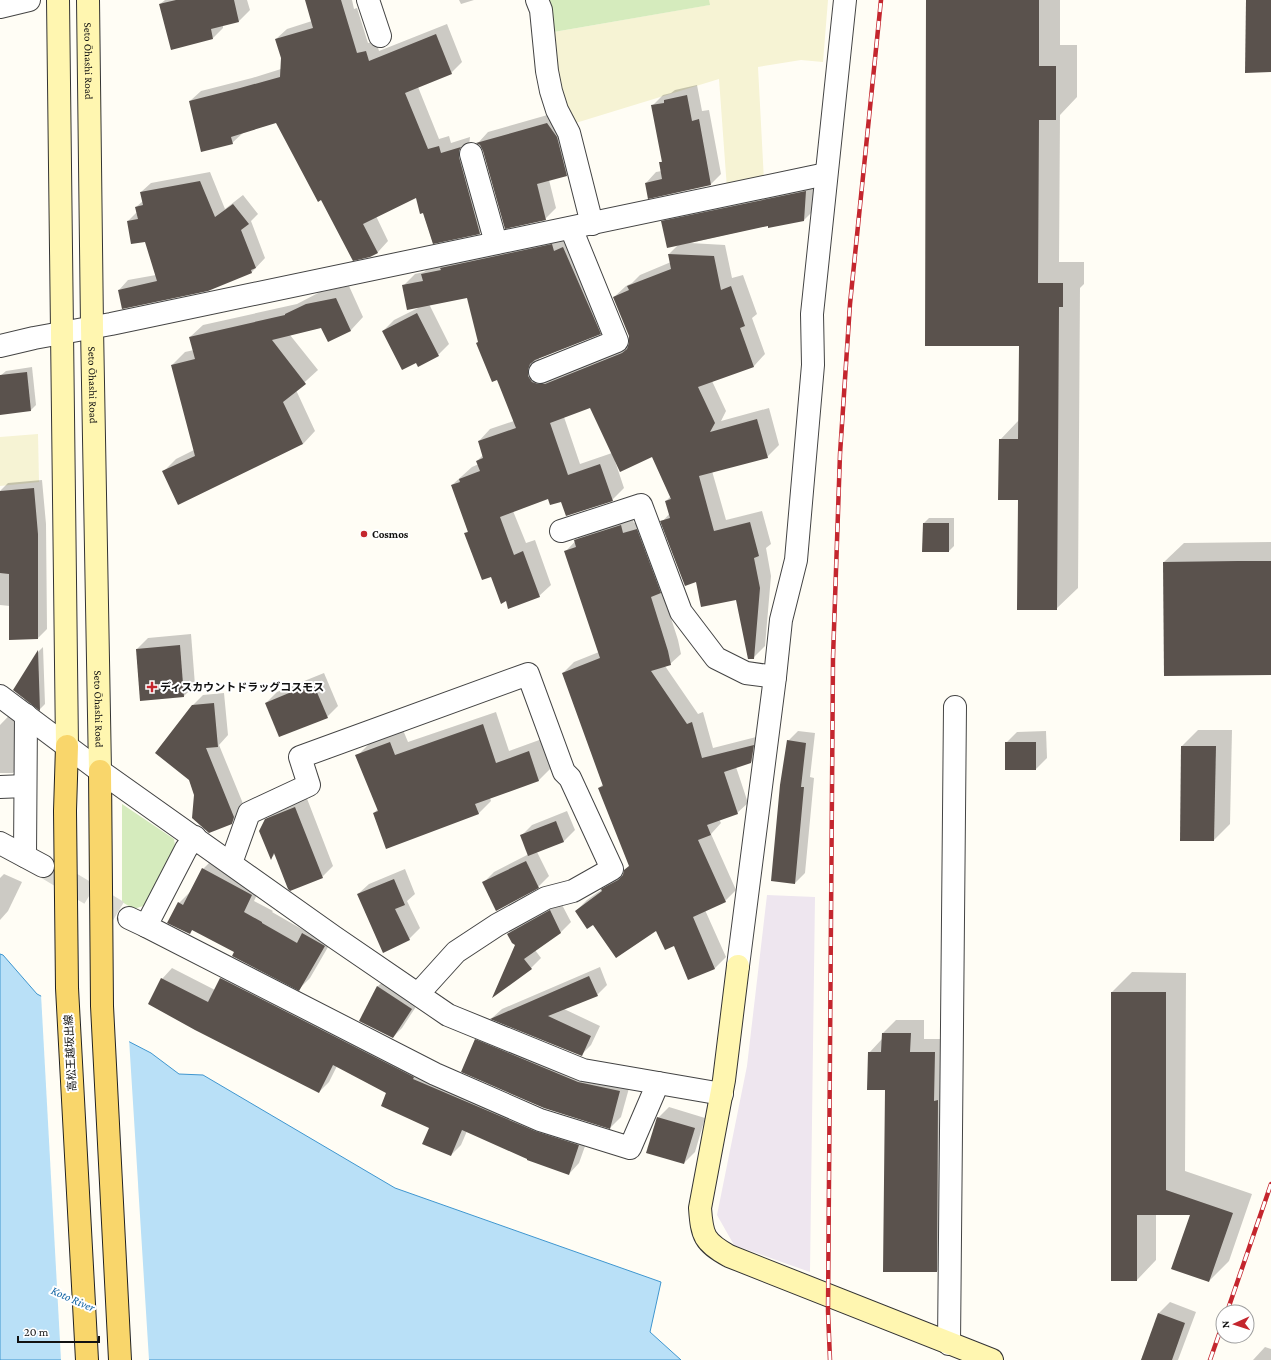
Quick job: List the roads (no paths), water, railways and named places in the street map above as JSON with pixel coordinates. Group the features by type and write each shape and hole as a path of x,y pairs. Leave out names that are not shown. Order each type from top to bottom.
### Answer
{"main road":[{"name":"高松王越坂出線","path":"67,746 65,811 67,988 87,1360"},
{"path":"100,771 102,1006 120,1360"}],"street":[{"path":"0,7 29,0"},
{"path":"58,0 67,746"},
{"name":"Seto Ōhashi Road","path":"88,0 100,771"},
{"path":"368,0 380,36"},
{"path":"537,0 541,10 547,71 551,92 557,110 568,133 581,226 617,340 540,372"},
{"path":"846,0 812,314 813,365 796,560 781,620 724,1080 700,1208 701,1225 705,1238 716,1249 729,1256 992,1360"},
{"path":"471,154 496,243"},
{"path":"0,346 826,174"},
{"path":"561,531 641,505 681,612 716,658 746,672 775,677"},
{"path":"231,863 249,813 310,785 300,757 528,674 564,772 570,778 612,869 573,891 546,898 498,925 456,952 418,994"},
{"path":"0,696 100,771 448,1015 583,1070 722,1094"},
{"path":"949,1344 956,706"},
{"path":"0,843 34,861 25,786 26,715"},
{"path":"0,787 25,786"},
{"path":"195,838 137,922 435,1074 540,1120 630,1148 658,1083"}],"water":[{"name":"Koto River","path":"0,954 3,955 37,994 151,1053 179,1074 203,1075 395,1188 661,1282 650,1332 681,1360 0,1360"}],"tunnel":[{"path":"43,866 129,918"}],"railway":[{"path":"830,1360 828,1311 833,658 840,454 850,304 881,0"},
{"path":"1230,1304 1271,1184"},
{"path":"1210,1360 1216,1344"}],"place":[{"name":"Cosmos","path":"364,534"},
{"name":"ディスカウントドラッグコスモス","path":"152,687"}]}
